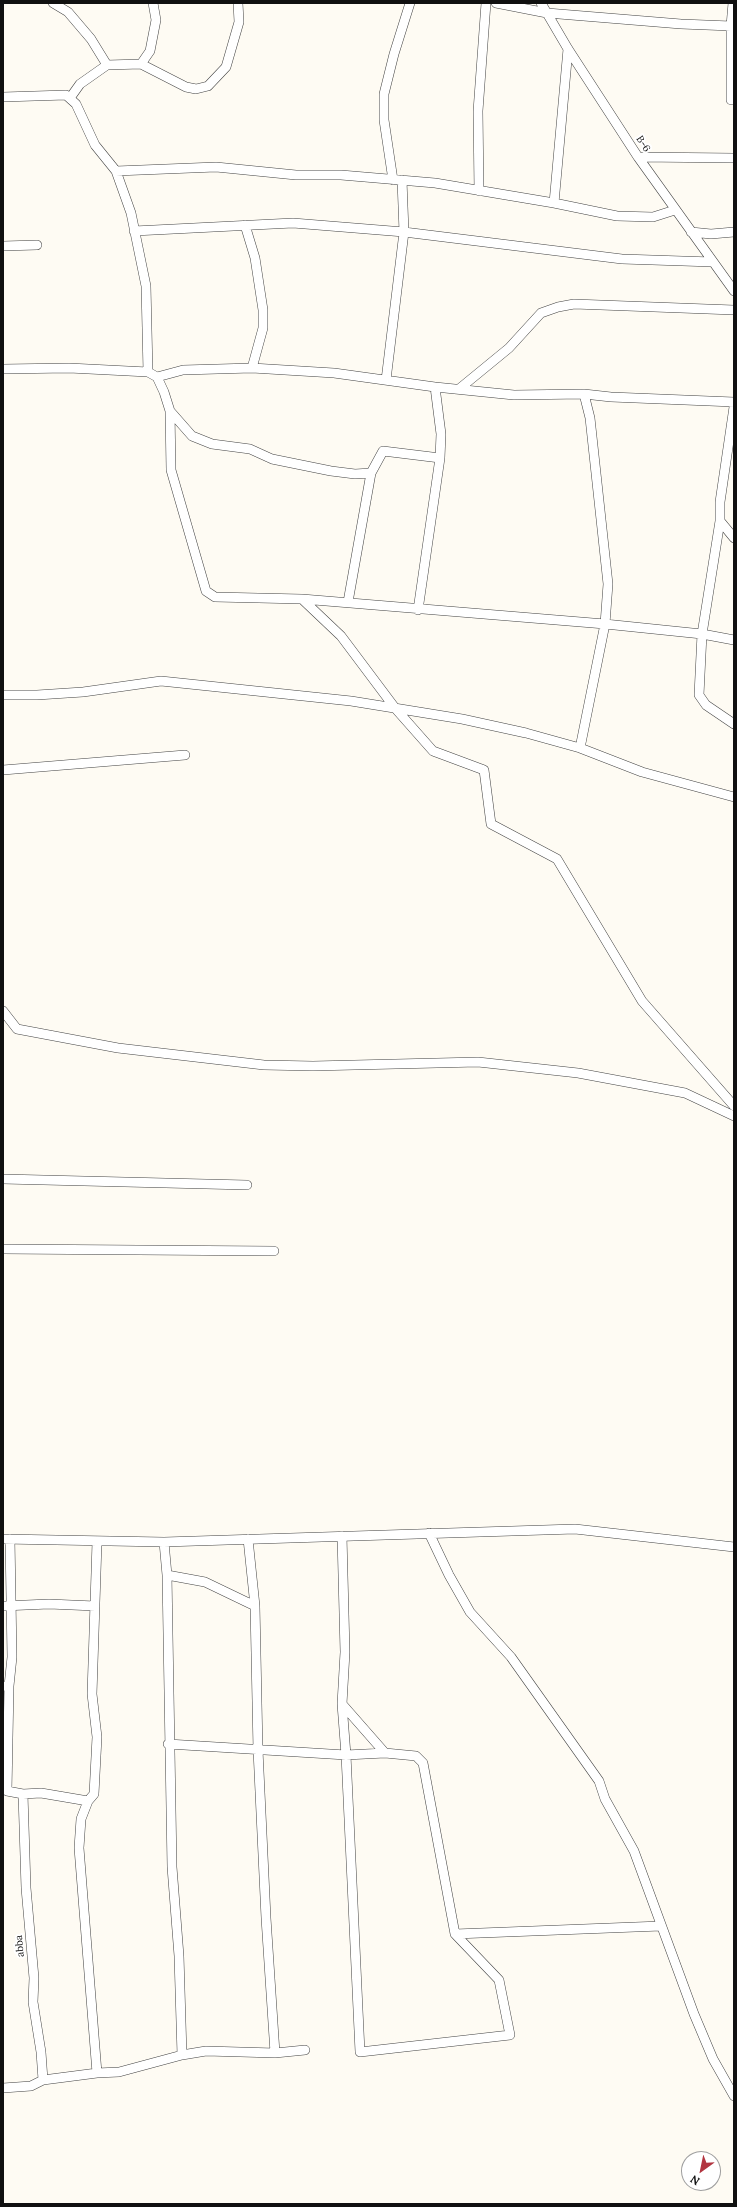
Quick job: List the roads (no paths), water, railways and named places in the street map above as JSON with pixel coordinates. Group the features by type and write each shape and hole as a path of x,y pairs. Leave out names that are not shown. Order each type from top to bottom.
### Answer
{"street":[{"path":"53,3 68,12 91,39 107,65"},
{"path":"141,64 150,51 156,20 153,3"},
{"path":"70,98 80,84 107,65 141,64 186,87 196,89 208,86 226,67 239,22 238,3"},
{"path":"386,380 404,232 398,180 384,120 384,94 394,54 410,3"},
{"path":"479,191 478,111 486,3"},
{"path":"496,3 547,13 681,24 732,30"},
{"name":"B-6","path":"541,3 568,49 638,157 734,291"},
{"path":"732,100 733,3"},
{"path":"554,203 568,49"},
{"path":"3,96 66,94 76,104 94,145 116,171 131,213 146,286 148,372"},
{"path":"638,157 734,158"},
{"path":"116,171 216,167 266,173 341,175 435,183 554,203 588,211 636,217 653,217 675,210"},
{"path":"134,231 292,223 404,232 622,259 713,262"},
{"path":"245,225 255,258 263,310 262,328 252,368"},
{"path":"691,232 711,234 734,232"},
{"path":"3,246 38,245"},
{"path":"459,389 509,348 541,313 558,307 574,304 734,310"},
{"path":"3,369 69,368 148,372 157,377 170,411 171,470 206,590 215,597 302,598 418,610 605,624 702,634 734,640"},
{"path":"157,377 183,370 252,368 334,373 514,396 584,394 611,397 734,402"},
{"path":"418,610 440,458 440,434 435,387"},
{"path":"580,748 605,624 608,584 590,418 584,394"},
{"path":"734,407 720,502 720,521 702,634 699,695 706,705 734,724"},
{"path":"170,411 192,436 212,444 250,448 272,459 325,470 355,474 371,473"},
{"path":"348,602 371,473 383,451 440,458"},
{"path":"720,521 734,538"},
{"path":"302,598 341,636 395,708 433,751 484,770 491,824 557,859 642,1001 734,1106"},
{"path":"3,695 37,695 83,692 161,680 297,694 462,719 526,733 580,748 642,772 734,797"},
{"path":"3,770 185,755"},
{"path":"3,1011 17,1029 118,1048 264,1065 313,1066 478,1062 578,1073 685,1093 734,1116"},
{"path":"3,1179 247,1185"},
{"path":"3,1249 274,1251"},
{"path":"88,1801 7,1791 6,1686 12,1657 7,1606 7,1539 97,1542 112,1540 164,1542 429,1532 575,1529 734,1547"},
{"path":"429,1532 449,1575 470,1612 511,1657 599,1781 605,1799 634,1851 661,1926 713,2059 734,2096"},
{"path":"168,1744 346,1755 385,1753 416,1756 423,1763 455,1934 499,1980 510,2035 360,2052 346,1755 342,1704 345,1652 342,1536"},
{"path":"248,1539 255,1606 258,1750 266,1918 276,2053"},
{"path":"97,1542 92,1694 97,1737 94,1794 88,1801 81,1819 79,1848 98,2073"},
{"path":"164,1542 167,1575 168,1744 172,1867 179,1956 182,2055"},
{"path":"167,1575 205,1582 255,1606"},
{"path":"7,1606 49,1604 95,1606"},
{"path":"342,1704 385,1753"},
{"name":"abba","path":"23,1794 26,1888 34,1978 33,2002 41,2052 43,2080"},
{"path":"455,1934 661,1926"},
{"path":"3,2088 31,2086 43,2080 98,2073 119,2072 182,2055 206,2051 276,2053 305,2050"}]}
